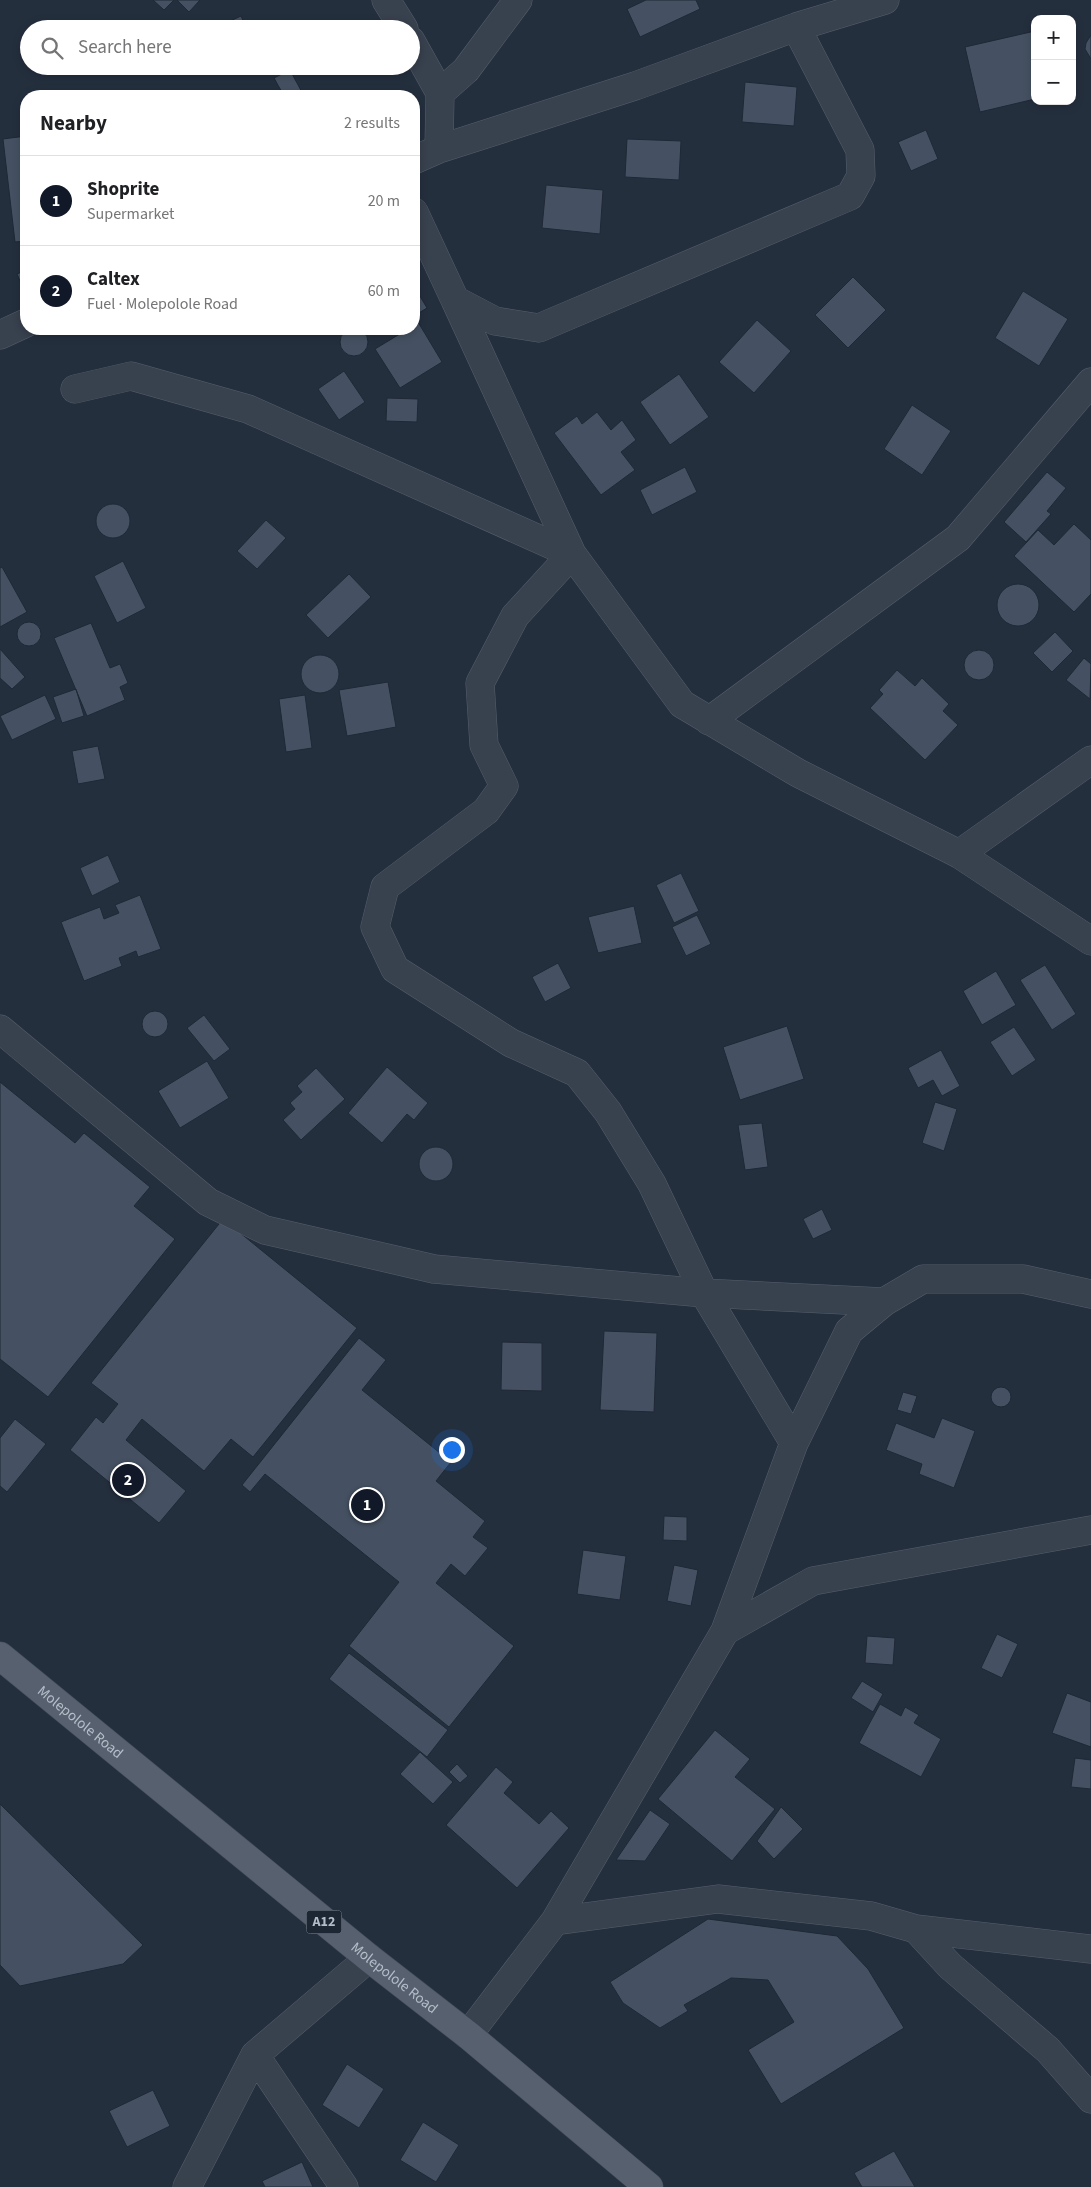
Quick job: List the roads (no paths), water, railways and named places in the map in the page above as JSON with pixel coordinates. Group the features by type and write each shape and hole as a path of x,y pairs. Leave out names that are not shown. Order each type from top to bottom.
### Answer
{"main road":[{"name":"Molepolole Road","path":"2,1660 369,1958 468,2035 649,2187"}],"street":[{"path":"386,0 398,20"},
{"path":"440,93 466,70 518,0"},
{"path":"420,157 439,148 634,86 796,26 885,0"},
{"path":"455,300 495,321 539,328 850,196 861,176 860,150 796,26"},
{"path":"420,57 440,93 439,148"},
{"path":"420,225 572,554 682,704 798,773 959,854 1091,941"},
{"path":"0,334 20,326"},
{"path":"75,390 131,376 248,409 572,554"},
{"path":"709,721 958,538 1091,382"},
{"path":"572,554 515,616 480,683 484,745 504,786 486,811 385,887 375,927 395,969 511,1043 577,1072 608,1112 652,1184 704,1293 794,1443"},
{"path":"959,854 1091,760"},
{"path":"0,1029 208,1202 265,1230 434,1269 704,1293 884,1302"},
{"path":"468,2035 555,1921 725,1631 794,1443 849,1331 884,1302 923,1279 1023,1279 1091,1294"},
{"path":"725,1631 812,1581 1091,1530"},
{"path":"555,1921 718,1899 871,1916 916,1929 1091,1949"},
{"path":"916,1929 950,1966 1048,2050 1091,2100"},
{"path":"187,2187 255,2055 369,1958"},
{"path":"255,2055 344,2187"}],"place":[{"name":"Caltex","path":"128,1480"},
{"name":"Shoprite","path":"367,1505"}]}
